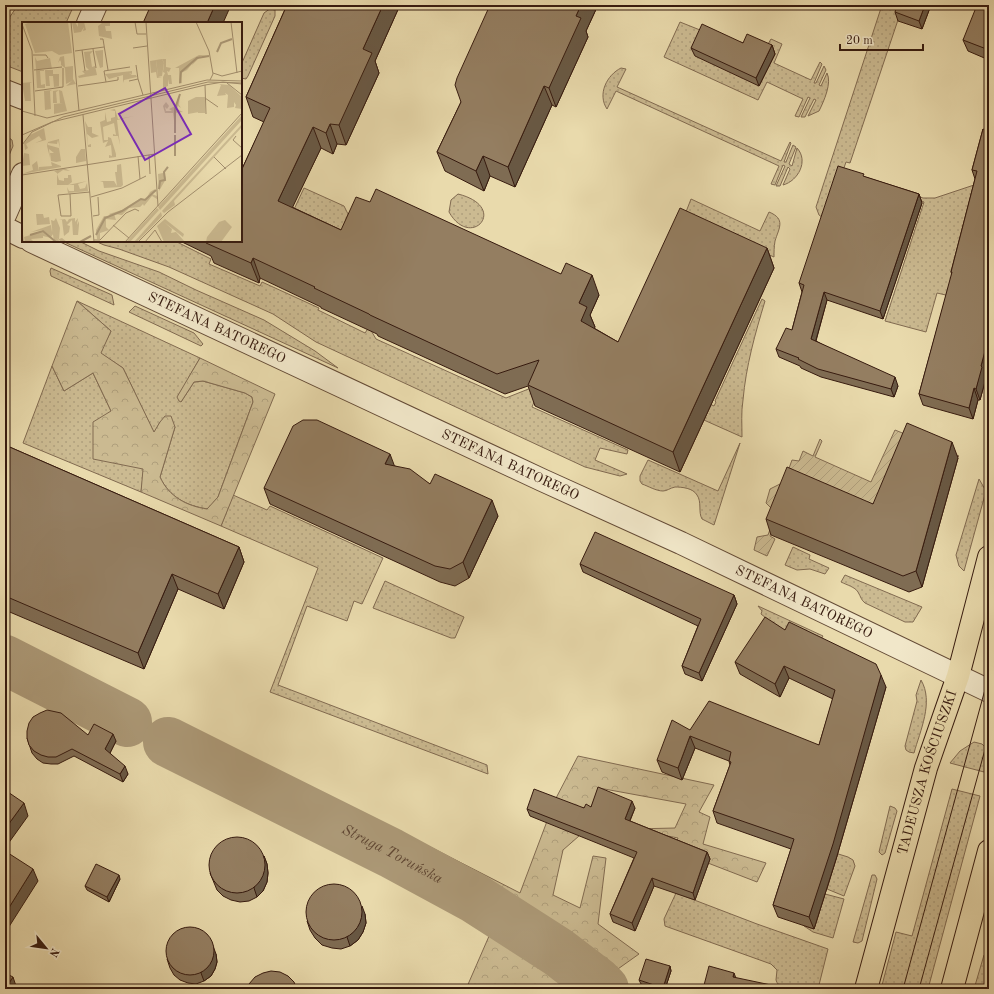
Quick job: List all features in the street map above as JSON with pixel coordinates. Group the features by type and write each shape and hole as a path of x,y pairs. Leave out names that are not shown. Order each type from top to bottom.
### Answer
{"main road":[{"name":"TADEUSZA KOŚCIUSZKI","path":"866,989 926,768 958,676 989,557"},
{"path":"952,989 989,851"}],"street":[{"path":"88,22 96,5"},
{"path":"5,91 22,98"},
{"path":"5,216 22,176"},
{"path":"5,228 22,236"},
{"name":"STEFANA BATOREGO","path":"33,242 542,480 694,549 989,691"}],"green space":[{"path":"18,5 74,5 66,22 22,22 22,72 5,65 5,24"},
{"path":"882,5 903,5 850,163 846,162 826,220 819,215 816,207"},
{"path":"271,8 275,9 275,16 248,76 246,79 242,78 242,63 264,13"},
{"path":"680,22 705,32 765,49 771,39 782,44 774,63 811,80 820,62 822,64 814,83 816,83 824,66 826,70 819,85 821,86 827,73 829,82 819,111 808,116 816,100 814,99 805,117 801,117 810,98 808,97 799,117 795,116 803,99 767,82 758,100 664,57"},
{"path":"621,68 626,69 617,87 781,161 790,142 791,143 784,162 786,162 793,145 796,147 789,164 792,166 797,148 802,159 800,170 793,179 783,185 790,169 788,167 780,186 776,186 785,166 783,165 775,185 771,184 779,166 616,91 607,109 604,103 603,91 608,80"},
{"path":"5,135 12,140 13,146 5,165"},
{"path":"983,182 950,296 937,293 926,332 885,321 924,202 908,196 909,193 923,198 935,198"},
{"path":"304,188 344,206 348,214 337,243 283,233"},
{"path":"458,194 473,200 482,208 484,216 481,222 475,227 467,227 458,223 449,212 451,200"},
{"path":"691,199 760,231 769,212 774,215 778,218 780,224 775,241 774,257 684,217"},
{"path":"64,242 81,242 99,251 159,272 264,320 315,351 338,368"},
{"path":"97,242 177,242 211,259 209,264 260,286 262,282 319,308 318,310 365,333 369,327 376,339 506,398 536,386 540,388 532,407 628,450 627,454 600,448 595,460 627,474 620,476 585,467 316,342 273,314 169,267"},
{"path":"51,268 112,295 114,305 51,276"},
{"path":"762,299 765,301 751,350 744,387 742,437 650,396 657,380 714,406"},
{"path":"77,301 200,358 189,377 181,402 194,382 203,381 245,393 252,397 253,402 218,497 208,509 186,503 168,490 164,484 160,477 175,427 160,422 154,433 123,368 100,353 111,331"},
{"path":"77,301 111,331 101,353 123,368 154,432 165,416 171,416 175,427 160,477 168,490 179,499 192,506 207,509 218,497 253,402 252,397 245,393 203,381 194,382 181,402 179,401 177,397 200,358 275,394 221,526 141,492 143,469 93,459 93,422 111,411 93,373 64,391 52,366"},
{"path":"135,306 194,333 203,344 201,346 129,312"},
{"path":"52,366 64,391 93,373 111,411 144,469 141,492 23,443"},
{"path":"895,430 959,456 958,457 911,438 878,517 792,482 770,536 775,539 767,556 754,550 757,537 768,535 776,513 766,503 770,489 784,482 792,460 799,461 803,451 813,456 820,439 822,441 815,457 871,482"},
{"path":"740,443 714,525 702,519 698,498 690,489 675,487 666,491 660,491 642,484 640,481 640,476 648,460 718,491"},
{"path":"979,479 986,491 964,571 959,566 956,555"},
{"path":"233,495 267,510 270,506 383,558 362,604 354,601 347,621 307,606 278,685 487,765 488,774 270,692 318,568 221,526"},
{"path":"793,547 810,555 809,559 829,568 825,574 810,569 797,570 785,565"},
{"path":"845,575 922,607 913,622 905,622 865,603 857,590 841,582"},
{"path":"385,581 464,617 455,638 451,638 373,608"},
{"path":"758,606 823,636 818,644 790,637 761,614 762,611"},
{"path":"921,680 925,689 926,707 925,716 914,753 906,750 905,746 917,701 916,695"},
{"path":"974,742 982,744 989,751 984,772 950,763 960,751"},
{"path":"578,756 714,785 699,812 710,817 703,844 766,863 757,882 695,858 664,881 678,838 633,829 675,828 686,804 599,788 579,836 563,850 553,895 580,908 593,856 606,858 598,924 639,954 608,976 621,989 466,989 503,904 399,843 403,833 520,893 555,800"},
{"path":"952,789 980,796 928,989 881,989 896,932 912,936"},
{"path":"890,806 895,808 897,811 885,853 882,855 879,852"},
{"path":"806,844 848,857 853,860 855,866 844,896 827,889 837,856"},
{"path":"872,875 875,875 877,879 862,941 858,943 853,942"},
{"path":"676,893 828,949 818,989 801,990 782,987 776,980 777,970 771,964 665,926 664,919"},
{"path":"825,894 844,899 833,938 813,932 804,926 814,929"},
{"path":"984,955 989,955 989,970 984,989 974,989"}],"building":[{"path":"151,5 215,5 207,22 143,22"},
{"path":"287,5 383,5 363,49 372,53 339,125 330,124 326,133 313,127 278,201 341,230 356,197 370,202 376,189 561,274 566,263 592,275 579,303 587,307 581,321 618,342 680,208 767,248 673,452 528,385 539,360 497,374 370,315 253,258 251,263 206,243 242,242 242,169 270,108 246,97"},
{"path":"490,5 581,5 576,16 581,18 549,88 544,86 508,167 483,156 476,171 437,152 461,102 455,85 457,78"},
{"path":"897,5 925,5 919,21 895,12"},
{"path":"977,5 989,5 989,50 963,40"},
{"path":"702,24 743,43 747,34 772,45 756,78 691,48"},
{"path":"983,129 989,131 989,336 976,389 974,388 969,408 919,394 952,272 977,171 972,170"},
{"path":"838,166 864,174 863,176 919,194 880,311 824,292 811,339 895,377 891,389 818,369 798,359 799,358 776,349 786,328 792,330 804,285 799,283"},
{"path":"303,420 317,420 390,454 385,464 410,469 430,484 435,474 492,500 463,562 450,569 435,566 264,488 293,426"},
{"path":"907,423 952,442 916,571 903,576 766,519 787,467 873,504"},
{"path":"5,445 239,547 218,594 172,574 138,653 5,596"},
{"path":"595,532 734,595 699,673 682,666 701,619 580,564"},
{"path":"765,617 785,630 789,622 876,664 881,675 833,844 809,917 773,905 794,839 713,811 731,762 729,761 731,752 690,736 678,768 657,760 672,720 690,730 709,701 819,745 835,690 784,666 775,684 735,662"},
{"path":"47,710 61,713 88,735 94,724 113,734 105,749 125,766 120,774 72,749 56,757 48,757 34,751 29,745 27,738 29,723 33,717"},
{"path":"598,787 632,801 625,819 707,852 693,893 652,878 632,923 610,914 637,852 527,809 534,789 584,808 586,804 591,807"},
{"path":"5,790 24,803 5,829"},
{"path":"237,837 248,839 257,845 263,854 265,865 263,876 257,885 248,891 237,893 226,891 217,885 211,876 209,865 211,854 217,845 226,839"},
{"path":"5,851 33,869 5,914"},
{"path":"96,864 119,875 107,897 85,886"},
{"path":"334,884 345,886 354,892 360,901 362,912 360,923 354,932 345,938 334,940 323,938 314,932 308,923 306,912 308,901 314,892 323,886"},
{"path":"190,927 199,929 207,934 212,942 214,951 212,960 207,968 199,973 190,975 181,973 173,968 168,960 166,951 168,942 173,934 181,929"},
{"path":"646,959 670,966 663,988 639,980"},
{"path":"709,966 734,973 733,977 790,989 703,989"},
{"path":"271,971 280,972 288,976 294,982 297,989 248,989 249,984 255,977"},
{"path":"5,973 13,977 5,989"}],"waterway":[{"name":"Struga Toruńska","path":"5,660 127,722"},
{"name":"Struga Toruńska","path":"168,742 391,853 474,898 558,952 596,981 604,989"}],"tram line":[{"path":"903,989 989,675"},
{"path":"919,989 989,735"}]}
